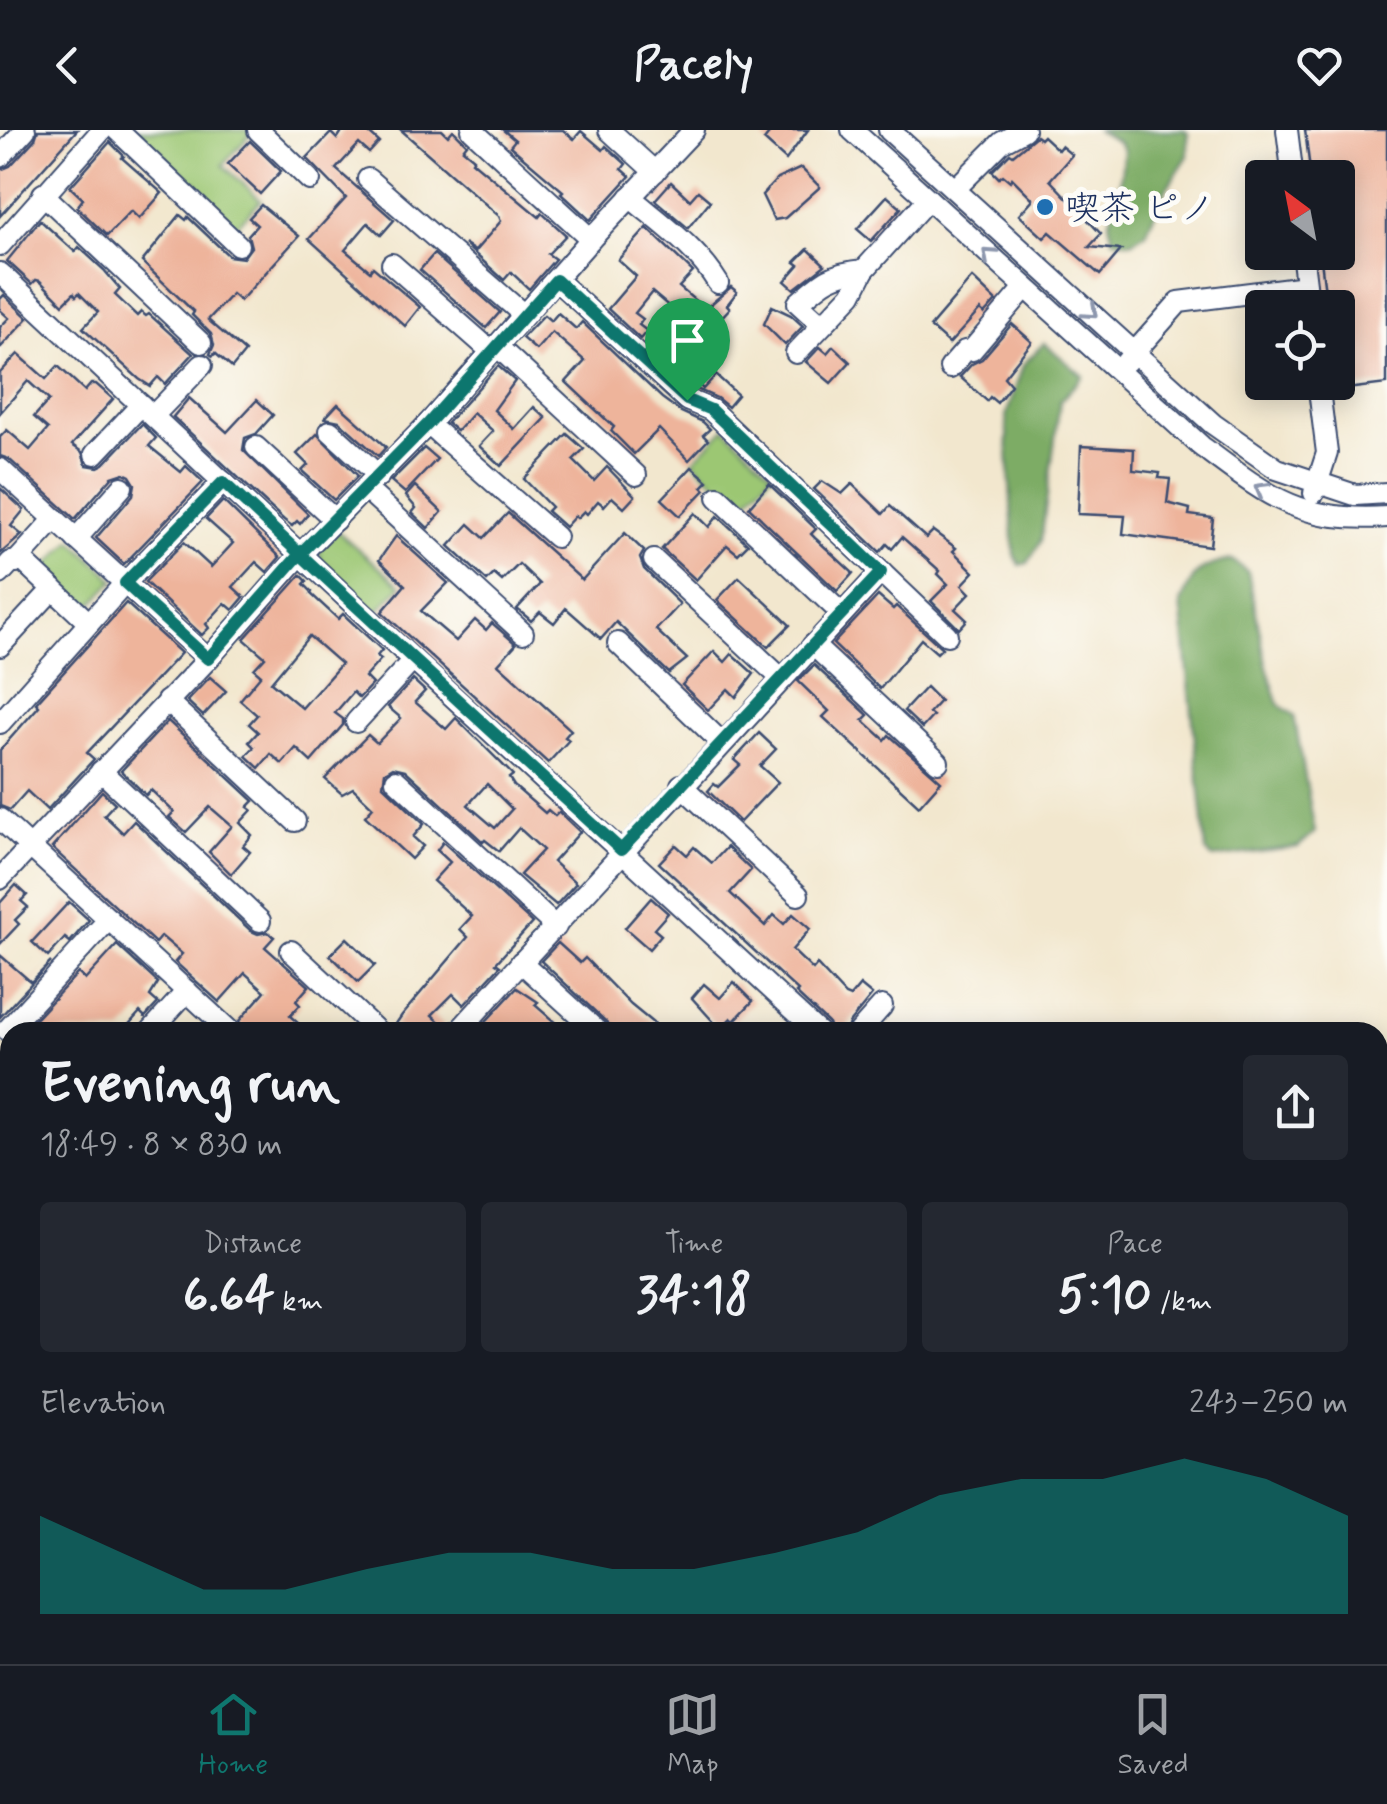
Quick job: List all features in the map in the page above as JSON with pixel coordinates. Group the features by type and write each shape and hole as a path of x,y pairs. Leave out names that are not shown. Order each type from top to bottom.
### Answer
{"street":[{"path":"0,156 25,130"},
{"path":"0,245 102,130"},
{"path":"117,130 238,245"},
{"path":"258,130 310,180"},
{"path":"472,130 591,239"},
{"path":"608,130 655,172"},
{"path":"0,879 208,659 300,554 428,424 591,239 694,130"},
{"path":"852,130 1201,446 1255,488 1307,512 1344,520 1387,517"},
{"path":"889,130 1212,424 1277,469 1354,496 1387,493"},
{"path":"955,189 997,138 1024,130"},
{"path":"1287,130 1291,160"},
{"path":"368,179 524,314"},
{"path":"43,194 201,354 147,411 96,454"},
{"path":"630,197 706,263 718,283"},
{"path":"796,353 852,294 864,270 928,199"},
{"path":"392,264 636,475"},
{"path":"822,326 798,303 839,272 864,270"},
{"path":"0,273 807,1022"},
{"path":"556,280 687,400 711,410 947,636"},
{"path":"950,368 966,351 972,350 1025,288"},
{"path":"1118,370 1179,302 1245,299"},
{"path":"1307,512 1327,453 1320,400"},
{"path":"428,424 556,537"},
{"path":"330,431 373,483 523,633"},
{"path":"256,447 335,520"},
{"path":"0,469 208,659"},
{"path":"2,717 223,482"},
{"path":"76,538 122,487"},
{"path":"718,497 842,614"},
{"path":"6,564 55,519"},
{"path":"654,560 782,679"},
{"path":"6,564 24,562 90,623"},
{"path":"467,1022 621,850 881,572"},
{"path":"0,646 53,589"},
{"path":"618,643 721,742"},
{"path":"813,645 938,762"},
{"path":"356,722 413,660"},
{"path":"167,702 295,821"},
{"path":"101,771 260,921"},
{"path":"396,780 556,927"},
{"path":"682,785 798,895"},
{"path":"0,819 220,1022"},
{"path":"12,1022 109,918"},
{"path":"291,951 367,1022"},
{"path":"522,962 587,1022"},
{"path":"159,1022 187,992"},
{"path":"868,1022 882,1006"}],"green space":[{"path":"126,130 248,130 252,133 223,165 261,200 231,232"},
{"path":"1096,130 1188,133 1188,156 1165,191 1146,233 1131,242 1113,239 1109,223 1119,191 1124,151 1118,142"},
{"path":"1044,343 1083,376 1060,401 1041,541 1028,563 1020,565 1014,555 1006,416 1023,365"},
{"path":"725,428 772,473 741,507 693,461"},
{"path":"336,530 401,586 375,614 317,560 321,555 316,550"},
{"path":"72,540 115,580 85,612 42,571"},
{"path":"1232,560 1248,572 1266,663 1279,705 1294,715 1315,832 1298,847 1213,858 1206,852 1181,603 1199,572"}],"building":[{"path":"38,130 77,130 0,216 0,170 10,166 35,139"},
{"path":"343,130 373,130 370,134 379,142 369,153 359,144 336,169 394,220 381,235 368,223 345,250 370,271 373,267 420,307 405,326 309,239 346,198 307,158 331,133 337,139"},
{"path":"401,130 442,130 448,136 453,130 467,144 463,149 474,158 472,161 566,235 548,254 555,259 529,289 511,272 504,280 464,244 475,251 501,221 499,216"},
{"path":"503,130 563,130 574,139 581,131 626,164 622,169 630,176 590,220 510,146 515,140"},
{"path":"772,130 808,130 786,160 764,140"},
{"path":"1305,130 1387,130 1387,384 1355,388 1355,290 1325,290 1322,270 1355,270 1355,160 1309,160"},
{"path":"1036,136 1043,136 1058,150 1061,146 1072,155 1050,180 1101,234 1089,247 1121,250 1100,275 1050,232 1044,238 1019,215 1033,199 1012,178 999,178 992,171"},
{"path":"250,141 281,171 260,194 228,164"},
{"path":"110,142 122,158 162,193 139,219 131,211 107,236 77,207 83,199 70,187"},
{"path":"801,168 820,187 785,218 774,220 762,195 777,179"},
{"path":"671,182 690,200 698,191 710,201 688,228 655,200"},
{"path":"887,196 901,208 871,241 857,229"},
{"path":"261,205 299,236 240,301 232,294 208,320 245,352 232,368 215,353 210,354 214,345 211,334 142,262 180,215 186,220 188,217 229,256 243,258 251,247 248,235 257,225 249,218"},
{"path":"40,220 75,252 79,247 104,270 120,289 115,295 137,316 141,312 149,314 193,354 165,384 158,377 150,386 139,379 83,328 98,312 79,293 63,304 40,281 32,284 7,261"},
{"path":"647,228 693,272 679,287 705,309 731,287 737,292 719,320 723,324 685,370 666,355 691,325 652,292 635,313 643,319 639,325 647,331 640,339 608,309 636,276 618,260"},
{"path":"808,249 825,265 794,289 785,281"},
{"path":"434,254 500,312 486,328 420,270"},
{"path":"972,278 996,301 984,314 980,310 949,344 930,327"},
{"path":"4,295 28,318 0,348 0,327 9,318 0,310"},
{"path":"772,306 803,326 785,345 764,324"},
{"path":"558,313 576,329 582,322 662,398 710,429 703,435 708,440 689,460 659,429 634,454 611,431 614,427 566,382 585,361 552,332 536,350 522,338 544,315 551,321"},
{"path":"1012,324 1032,342 1004,377 1011,385 997,403 990,397 987,401 960,377 982,359"},
{"path":"833,346 850,362 831,383 806,362 820,347 827,353"},
{"path":"18,354 46,379 58,366 85,391 96,384 113,399 72,445 82,452 86,465 104,464 142,424 156,438 149,446 181,472 186,466 203,482 124,564 96,538 133,495 135,484 130,476 124,473 112,477 75,519 9,459 0,456 0,437 7,430 30,450 48,429 34,417 49,400 28,381 0,413 0,373"},
{"path":"498,366 515,381 494,410 514,429 534,407 546,418 501,466 479,446 493,431 473,413 457,431 447,423"},
{"path":"686,373 703,389 716,375 738,395 728,407 694,388 682,377"},
{"path":"189,398 227,432 257,400 273,415 256,434 245,438 243,450 308,514 300,524 297,521 292,526 284,520 173,417"},
{"path":"338,404 386,447 378,456 339,421 325,418"},
{"path":"317,434 358,476 334,500 302,471 308,465 297,454"},
{"path":"567,434 584,449 573,460 594,481 607,467 635,496 624,508 612,497 604,506 598,501 587,514 584,511 575,516 565,527 547,511 551,507 524,479"},
{"path":"1081,446 1134,449 1133,470 1160,473 1159,478 1170,479 1167,503 1190,509 1189,515 1213,518 1210,546 1123,534 1125,516 1078,514"},
{"path":"424,448 437,459 405,493 391,481"},
{"path":"692,467 708,481 702,487 705,490 680,516 662,499"},
{"path":"822,481 842,494 852,484 883,514 890,506 926,538 933,531 956,548 953,551 974,572 962,585 970,593 955,609 967,620 959,629 931,601 948,584 938,574 940,571 902,537 892,549 887,544 880,552 814,489"},
{"path":"769,484 816,529 811,534 853,573 837,591 749,507"},
{"path":"415,486 442,512 428,528 412,513 416,508 406,496"},
{"path":"0,488 24,510 11,526 22,535 0,554"},
{"path":"223,501 280,557 267,572 256,562 233,587 244,597 233,610 225,603 206,624 209,628 202,635 145,582 184,542 211,567 233,543 206,519"},
{"path":"508,513 582,580 625,533 644,551 640,558 644,569 680,604 656,630 687,659 669,673 616,622 601,639 566,608 554,623 540,612 531,621 517,609 540,584 519,564 502,581 494,574 487,581 449,546 469,524 484,538"},
{"path":"695,513 709,527 718,516 748,544 738,554 727,545 696,580 662,549"},
{"path":"396,536 448,583 421,611 456,641 475,620 486,630 492,623 516,644 498,664 571,730 565,737 569,740 548,763 382,612 405,585 379,560"},
{"path":"301,575 311,594 338,619 343,614 382,650 377,656 381,659 365,677 372,684 359,698 353,692 335,713 343,719 343,725 311,762 296,748 282,764 271,754 259,768 246,756 254,747 249,742 258,732 249,724 257,715 240,700 261,675 254,669 265,657 244,639","holes":["309,636 341,664 302,708 271,682"]},
{"path":"739,577 790,625 768,647 717,600"},
{"path":"878,596 893,609 896,606 942,648 937,653 921,639 880,689 833,644"},
{"path":"126,603 181,653 87,753 94,759 47,810 27,791 10,810 0,806 0,750 39,706 36,703"},
{"path":"714,651 725,662 732,654 754,674 736,697 728,689 708,710 682,685"},
{"path":"814,665 868,715 863,720 885,740 889,735 941,781 919,806 823,717 829,711 798,681"},
{"path":"210,677 226,691 203,716 187,701"},
{"path":"413,680 425,691 415,702 446,729 456,718 513,775 509,778 514,786 545,813 548,810 555,816 559,812 580,832 553,862 576,883 556,905 520,875 543,850 519,828 499,851 483,842 405,770 393,767 385,772 383,785 424,824 413,837 423,846 411,859 365,816 373,807 353,788 342,794 325,779 368,735 377,743 401,718 388,707","holes":["487,784 512,809 495,828 468,805"]},
{"path":"926,687 940,701 922,728 904,711"},
{"path":"168,721 254,801 248,807 252,810 240,823 252,835 243,846 250,852 231,874 209,852 232,826 210,807 186,832 169,817 174,812 151,790 146,795 121,771"},
{"path":"759,733 776,749 760,766 778,782 740,822 708,791 714,784 718,787 740,765 734,760"},
{"path":"102,791 115,803 104,815 123,833 134,821 251,931 268,932 274,937 265,947 309,986 290,1016 297,1022 239,1022 265,991 245,973 219,1002 175,962 182,954 161,936 155,943 52,848"},
{"path":"443,842 532,923 464,1005 453,994 432,1015 440,1022 397,1022 468,937 460,929 472,916 433,881 450,862 437,850"},
{"path":"676,845 687,855 694,847 712,863 727,847 751,870 730,893 765,926 774,915 784,924 793,914 810,929 792,950 813,970 817,965 845,995 850,997 860,985 872,995 850,1022 827,1022 659,863"},
{"path":"16,885 27,895 21,901 28,907 15,920 19,924 0,944 0,903"},
{"path":"651,898 668,913 654,929 661,935 649,949 625,928"},
{"path":"69,902 89,920 70,942 65,938 48,957 32,942"},
{"path":"347,938 375,965 358,982 330,955"},
{"path":"558,943 580,963 585,958 652,1022 606,1022 541,961"},
{"path":"117,945 158,983 150,996 158,1003 145,1017 140,1012 131,1022 32,1022 78,973 85,980"},
{"path":"0,955 31,982 51,962 0,1017"},
{"path":"734,982 753,1001 734,1021 731,1018 714,1022 692,998 704,984 720,998"},
{"path":"517,988 538,1002 535,1005 555,1022 485,1022"}],"place":[{"name":"喫茶 ピノ","path":"1045,207"}],"route":[{"path":"687,400 556,280 367,490 300,554 208,659 125,583 223,482 300,554 413,660 621,850 881,572 711,410 687,400"}]}
